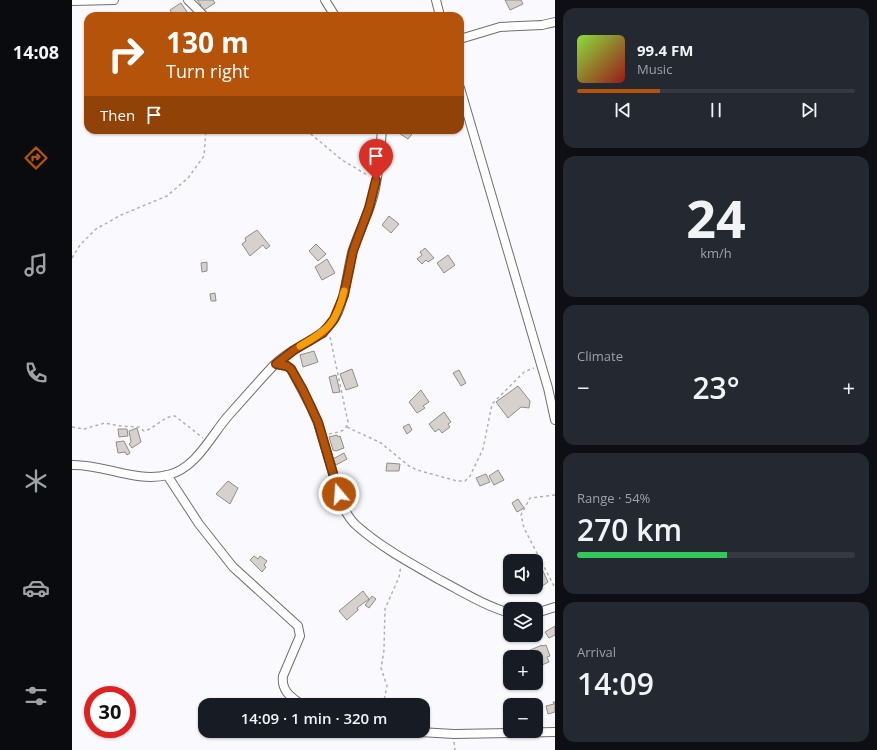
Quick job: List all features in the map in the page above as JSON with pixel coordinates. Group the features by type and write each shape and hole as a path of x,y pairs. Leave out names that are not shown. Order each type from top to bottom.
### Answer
{"street":[{"path":"72,1 114,0"},
{"path":"188,0 200,12"},
{"path":"325,0 332,12"},
{"path":"436,0 439,12"},
{"path":"464,38 500,27 542,25 555,22"},
{"path":"464,102 541,365 555,420"},
{"path":"72,465 147,477 167,476 178,472 190,464 230,414 276,364 294,350 319,336 329,327 338,312 344,295 352,256 369,208 376,180 382,134"},
{"path":"276,364 287,366 294,373 318,422 329,465 348,516 378,543 402,558 468,595 503,611"},
{"path":"167,476 199,524 233,567 298,626 300,636 283,676 282,682 285,690 294,698"},
{"path":"543,611 555,607"},
{"path":"430,733 454,734 555,732"}],"path":[{"path":"72,258 80,245 96,229 121,215 167,196 188,178 204,156 206,134"},
{"path":"311,134 342,160 376,180"},
{"path":"329,327 332,352 347,413 347,427"},
{"path":"347,427 381,443 409,466 417,470 457,481 465,481 470,476 483,449 492,404 527,370 541,365"},
{"path":"72,427 84,429 106,422 120,426 139,427 144,431 154,427 167,418 175,416 208,442"},
{"path":"322,434 338,432 347,427"},
{"path":"555,495 530,498 521,515 524,528 555,588"},
{"path":"384,698 387,686 381,668 384,650 386,609 399,577 402,558"}],"building":[{"path":"197,0 213,0 215,3 201,12 198,7 201,5"},
{"path":"505,0 521,0 523,4 510,10"},
{"path":"181,3 187,12 171,12 170,10"},
{"path":"400,134 412,134 408,139"},
{"path":"389,216 399,224 391,233 382,225"},
{"path":"257,230 270,246 266,249 263,245 250,256 242,244 246,241 245,238"},
{"path":"316,244 326,254 318,261 309,251"},
{"path":"425,248 434,258 428,262 426,260 422,264 417,259 422,255 420,252"},
{"path":"448,255 455,265 444,273 437,263"},
{"path":"327,259 335,273 322,280 315,267"},
{"path":"207,262 207,271 202,272 201,263"},
{"path":"215,293 216,301 211,301 210,294"},
{"path":"314,351 318,362 303,367 300,355"},
{"path":"352,369 358,386 346,390 340,374"},
{"path":"459,370 466,383 461,386 453,373"},
{"path":"336,375 340,392 333,393 329,377"},
{"path":"518,386 530,401 529,408 521,407 508,418 496,402"},
{"path":"421,390 429,402 423,406 425,408 417,413 409,402"},
{"path":"444,412 451,422 448,424 450,427 442,433 439,429 435,432 429,424"},
{"path":"409,424 412,430 407,434 403,427"},
{"path":"137,428 141,442 132,448 129,444 131,442 129,431"},
{"path":"118,429 127,429 128,436 119,437"},
{"path":"337,435 338,437 340,436 344,448 336,451 333,450 329,437"},
{"path":"124,441 130,453 127,455 125,452 118,453 116,442"},
{"path":"344,453 347,459 336,465 333,459"},
{"path":"387,463 400,464 399,471 386,471"},
{"path":"498,470 504,480 494,485 489,476"},
{"path":"486,474 490,482 480,486 476,478"},
{"path":"228,481 238,488 230,504 216,494"},
{"path":"518,499 524,508 517,512 512,503"},
{"path":"254,556 258,559 260,556 267,561 264,565 266,567 262,572 250,560"},
{"path":"543,571 548,582 543,586"},
{"path":"363,591 369,599 357,608 358,610 347,620 339,611"},
{"path":"372,596 376,599 369,608 365,605"},
{"path":"555,626 555,635 549,638 545,632"},
{"path":"542,645 546,645 550,656 547,657 549,662 543,664 543,650 530,650"},
{"path":"553,702 555,702 555,712 548,714 546,706 554,704"}],"slow traffic":[{"path":"300,346 319,336 329,327 338,312 344,291"}],"route":[{"path":"339,494 329,465 318,422 303,390 291,369 287,366 276,364 294,350 323,333 329,327 338,312 344,295 353,251 369,208 376,180"}]}
